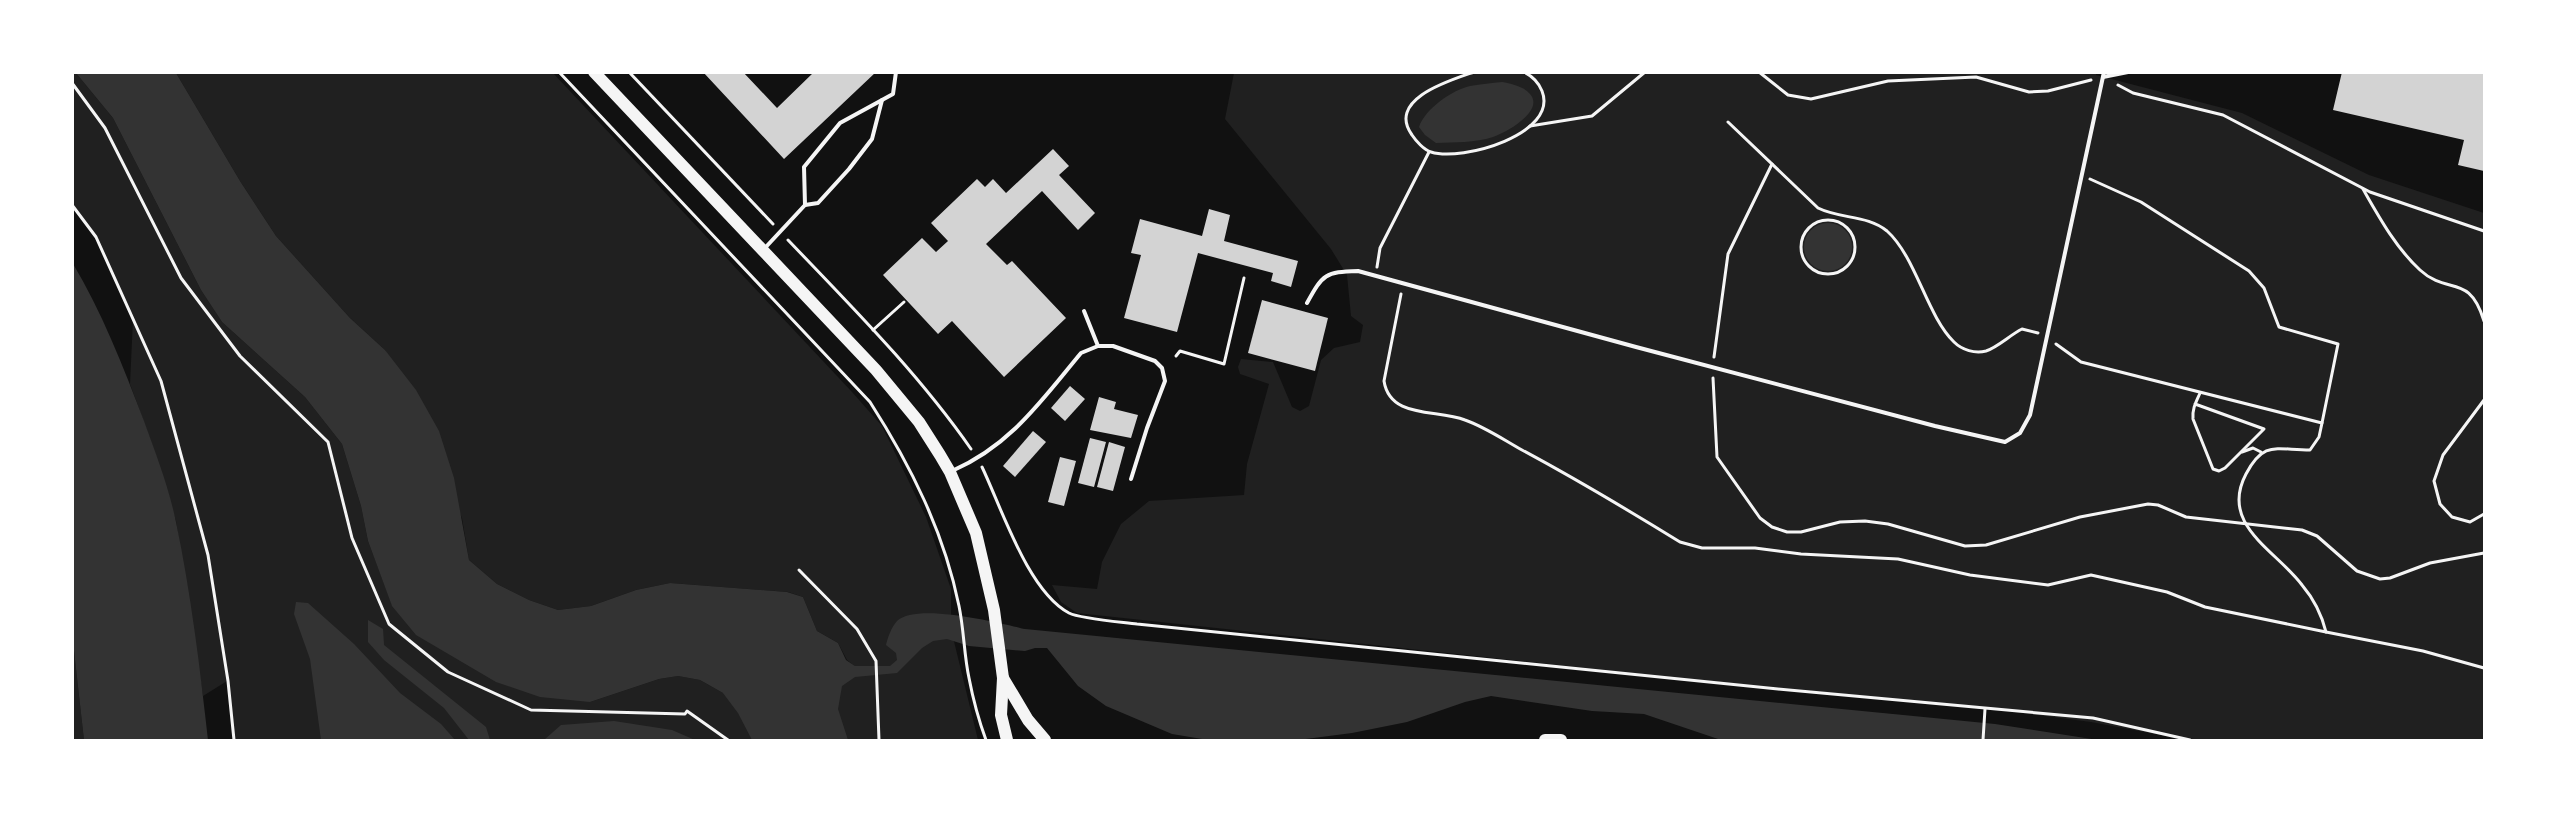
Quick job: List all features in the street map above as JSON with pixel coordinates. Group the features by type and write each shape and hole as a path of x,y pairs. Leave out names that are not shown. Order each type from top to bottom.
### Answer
{"main road":[{"path":"594,72 876,370 918,422 950,472 976,533 994,610 999,660 1003,678 1001,715 1007,740"},
{"path":"1003,678 1028,720 1045,740"},
{"path":"1545,740 1561,740"}],"lane":[{"path":"805,206 804,167 840,123 893,94 896,72"},
{"path":"1306,303 1317,285 1333,272 1358,271 1943,428 2005,442 2020,433 2028,420 2103,75 2128,72"},
{"path":"762,251 805,206 818,203 872,139 882,100"},
{"path":"1084,311 1098,346"},
{"path":"950,472 979,459 1004,441 1081,353 1098,346 1113,346 1156,361 1162,368 1165,381 1149,422 1132,479"}],"path":[{"path":"559,72 870,402 896,443 928,506 942,541 960,607 969,679 986,740"},
{"path":"629,72 896,354 942,408 979,459 1032,575 1048,598 1070,614 1137,624 2093,718 2190,740"},
{"path":"1474,72 1434,86 1415,100 1407,114 1408,129 1416,141 1429,152 1445,155 1499,145 1530,126 1543,111 1545,99 1539,84 1524,72"},
{"path":"1530,126 1592,116 1645,72"},
{"path":"1759,72 1788,95 1811,99 1888,80 1976,77 1990,80 2014,90 2029,92 2048,91 2103,75 2132,93 2223,115 2362,189 2484,231"},
{"path":"72,82 105,128 181,278 240,356 328,442 352,538 389,624 448,672 531,710 686,714 687,710 728,740"},
{"path":"1728,122 1810,202 1826,212 1878,225 1892,237 1946,331 1962,348 1970,351 1987,351 2022,329 2046,336 2080,362 2322,424"},
{"path":"1375,276 1380,248 1429,152"},
{"path":"1772,164 1727,260 1713,367 1717,458 1760,518 1772,527 1787,532 1801,532 1840,522 1865,521 1888,524 1965,546 1986,545 2080,517 2148,504 2158,505 2186,517 2302,530 2317,536 2358,571 2380,579 2390,578 2430,563 2484,552"},
{"path":"2080,174 2141,202 2249,270 2264,288 2279,327 2338,344 2322,424 2315,446 2310,450 2272,448 2261,452 2253,460 2237,498 2238,508 2244,522 2260,543 2303,585 2315,604 2326,632"},
{"path":"2362,189 2384,226 2419,270 2432,279 2466,289 2473,295 2484,321"},
{"path":"72,205 96,237 161,381 208,555 228,681 234,740"},
{"path":"1836,220 1837,215"},
{"path":"1836,220 1852,232 1856,248 1854,257 1850,264 1835,274 1818,273 1809,268 1803,260 1801,241 1812,226 1820,221 1836,220"},
{"path":"1176,356 1180,351 1224,364 1244,278"},
{"path":"1403,284 1384,380 1386,393 1395,403 1407,408 1465,420 1604,495 1680,542 1702,548 1755,548 1800,554 1898,559 1970,575 2048,585 2091,575 2167,592 2205,607 2423,651 2484,668"},
{"path":"873,330 904,302"},
{"path":"2195,404 2264,429 2225,468 2218,471 2213,469 2193,419 2195,404 2200,393"},
{"path":"2484,400 2442,455 2434,481 2440,504 2452,518 2470,522 2484,514"},
{"path":"2241,452 2253,448 2261,452"},
{"path":"799,570 857,629 876,661 876,726 879,740"},
{"path":"1984,740 1985,708"}],"shaded area":[{"path":"72,73 76,73 113,118 201,290 222,322 305,397 342,444 361,506 368,541 392,605 590,702 659,679 678,676 700,680 723,693 862,672 847,660 838,643 817,631 803,597 788,592 670,583 636,590 591,606 558,610 529,600 497,584 469,560 462,518 385,350 350,318 276,236 240,181 176,73 553,73 882,426 926,517 951,589 951,629 978,740 234,740 227,681 203,696 176,521 153,447 130,384 133,319 96,237 73,205"},
{"path":"76,73 176,73 240,181 276,236 350,318 385,350 416,390 439,431 454,478 469,560 497,584 529,600 558,610 591,606 636,590 670,583 787,592 803,597 817,631 838,643 846,660 855,666 890,666 897,660 896,653 886,645 897,621 907,616 922,613 939,614 978,619 1025,629 1995,724 2098,740 1721,740 1644,714 1592,711 1491,696 1465,702 1407,722 1352,733 1298,740 1208,740 1172,734 1106,706 1078,686 1047,648 1035,648 1025,651 969,646 947,639 933,641 922,648 897,673 855,677 842,686 838,709 848,740 752,740 738,713 723,693 700,680 678,676 659,679 590,702 540,697 496,682 416,635 392,606 368,541 361,506 342,444 305,397 222,322 201,290 113,118"},
{"path":"1234,73 2096,73 2096,75 2242,113 2369,175 2484,213 2484,740 2188,740 2091,722 1960,705 1678,678 1077,613 1061,602 1052,585 1097,589 1102,562 1121,524 1149,501 1244,495 1247,464 1269,384 1240,374 1238,367 1241,359 1273,362 1292,407 1300,411 1309,406 1321,360 1334,348 1360,342 1363,325 1351,316 1347,275 1331,249 1225,119"},
{"path":"1502,82 1524,89 1530,94 1533,101 1528,114 1506,131 1493,137 1479,140 1436,143 1425,135 1419,127 1422,120 1433,107 1455,92 1470,86"},
{"path":"1828,223 1837,225 1845,230 1850,238 1852,247 1850,256 1845,264 1837,269 1828,271 1819,269 1811,264 1806,256 1804,247 1806,238 1811,230 1819,225"},
{"path":"72,262 93,300 120,360 149,433 170,497 191,604 208,740 84,740 72,633"},
{"path":"296,602 308,603 354,644 400,693 441,724 455,740 321,740 310,659 294,614"},
{"path":"368,620 383,629 384,645 486,727 490,740 469,740 444,708 384,660 368,642"},
{"path":"72,633 84,740 73,740"},
{"path":"614,721 672,730 695,740 544,740 561,725"}],"building":[{"path":"703,72 743,72 777,108 814,72 876,72 784,159"},
{"path":"2342,72 2484,72 2484,171 2458,165 2464,140 2333,110"},
{"path":"1053,149 1069,166 1059,175 1095,213 1078,230 1042,191 986,244 1007,265 1012,261 1066,318 1004,377 952,321 938,334 883,275 922,238 936,252 948,241 931,223 977,179 985,187 993,179 1006,193"},
{"path":"1209,209 1230,215 1224,241 1298,261 1291,287 1271,281 1273,273 1198,253 1177,332 1124,318 1141,255 1131,253 1140,219 1202,236"},
{"path":"1262,300 1328,318 1315,371 1248,353"},
{"path":"1070,386 1085,399 1065,421 1051,408"},
{"path":"1099,397 1116,402 1114,409 1138,415 1131,438 1090,430"},
{"path":"1033,431 1046,442 1015,477 1003,466"},
{"path":"1090,438 1106,442 1094,487 1078,483"},
{"path":"1109,442 1125,447 1113,491 1097,487"},
{"path":"1060,457 1076,461 1064,506 1048,502"}]}
